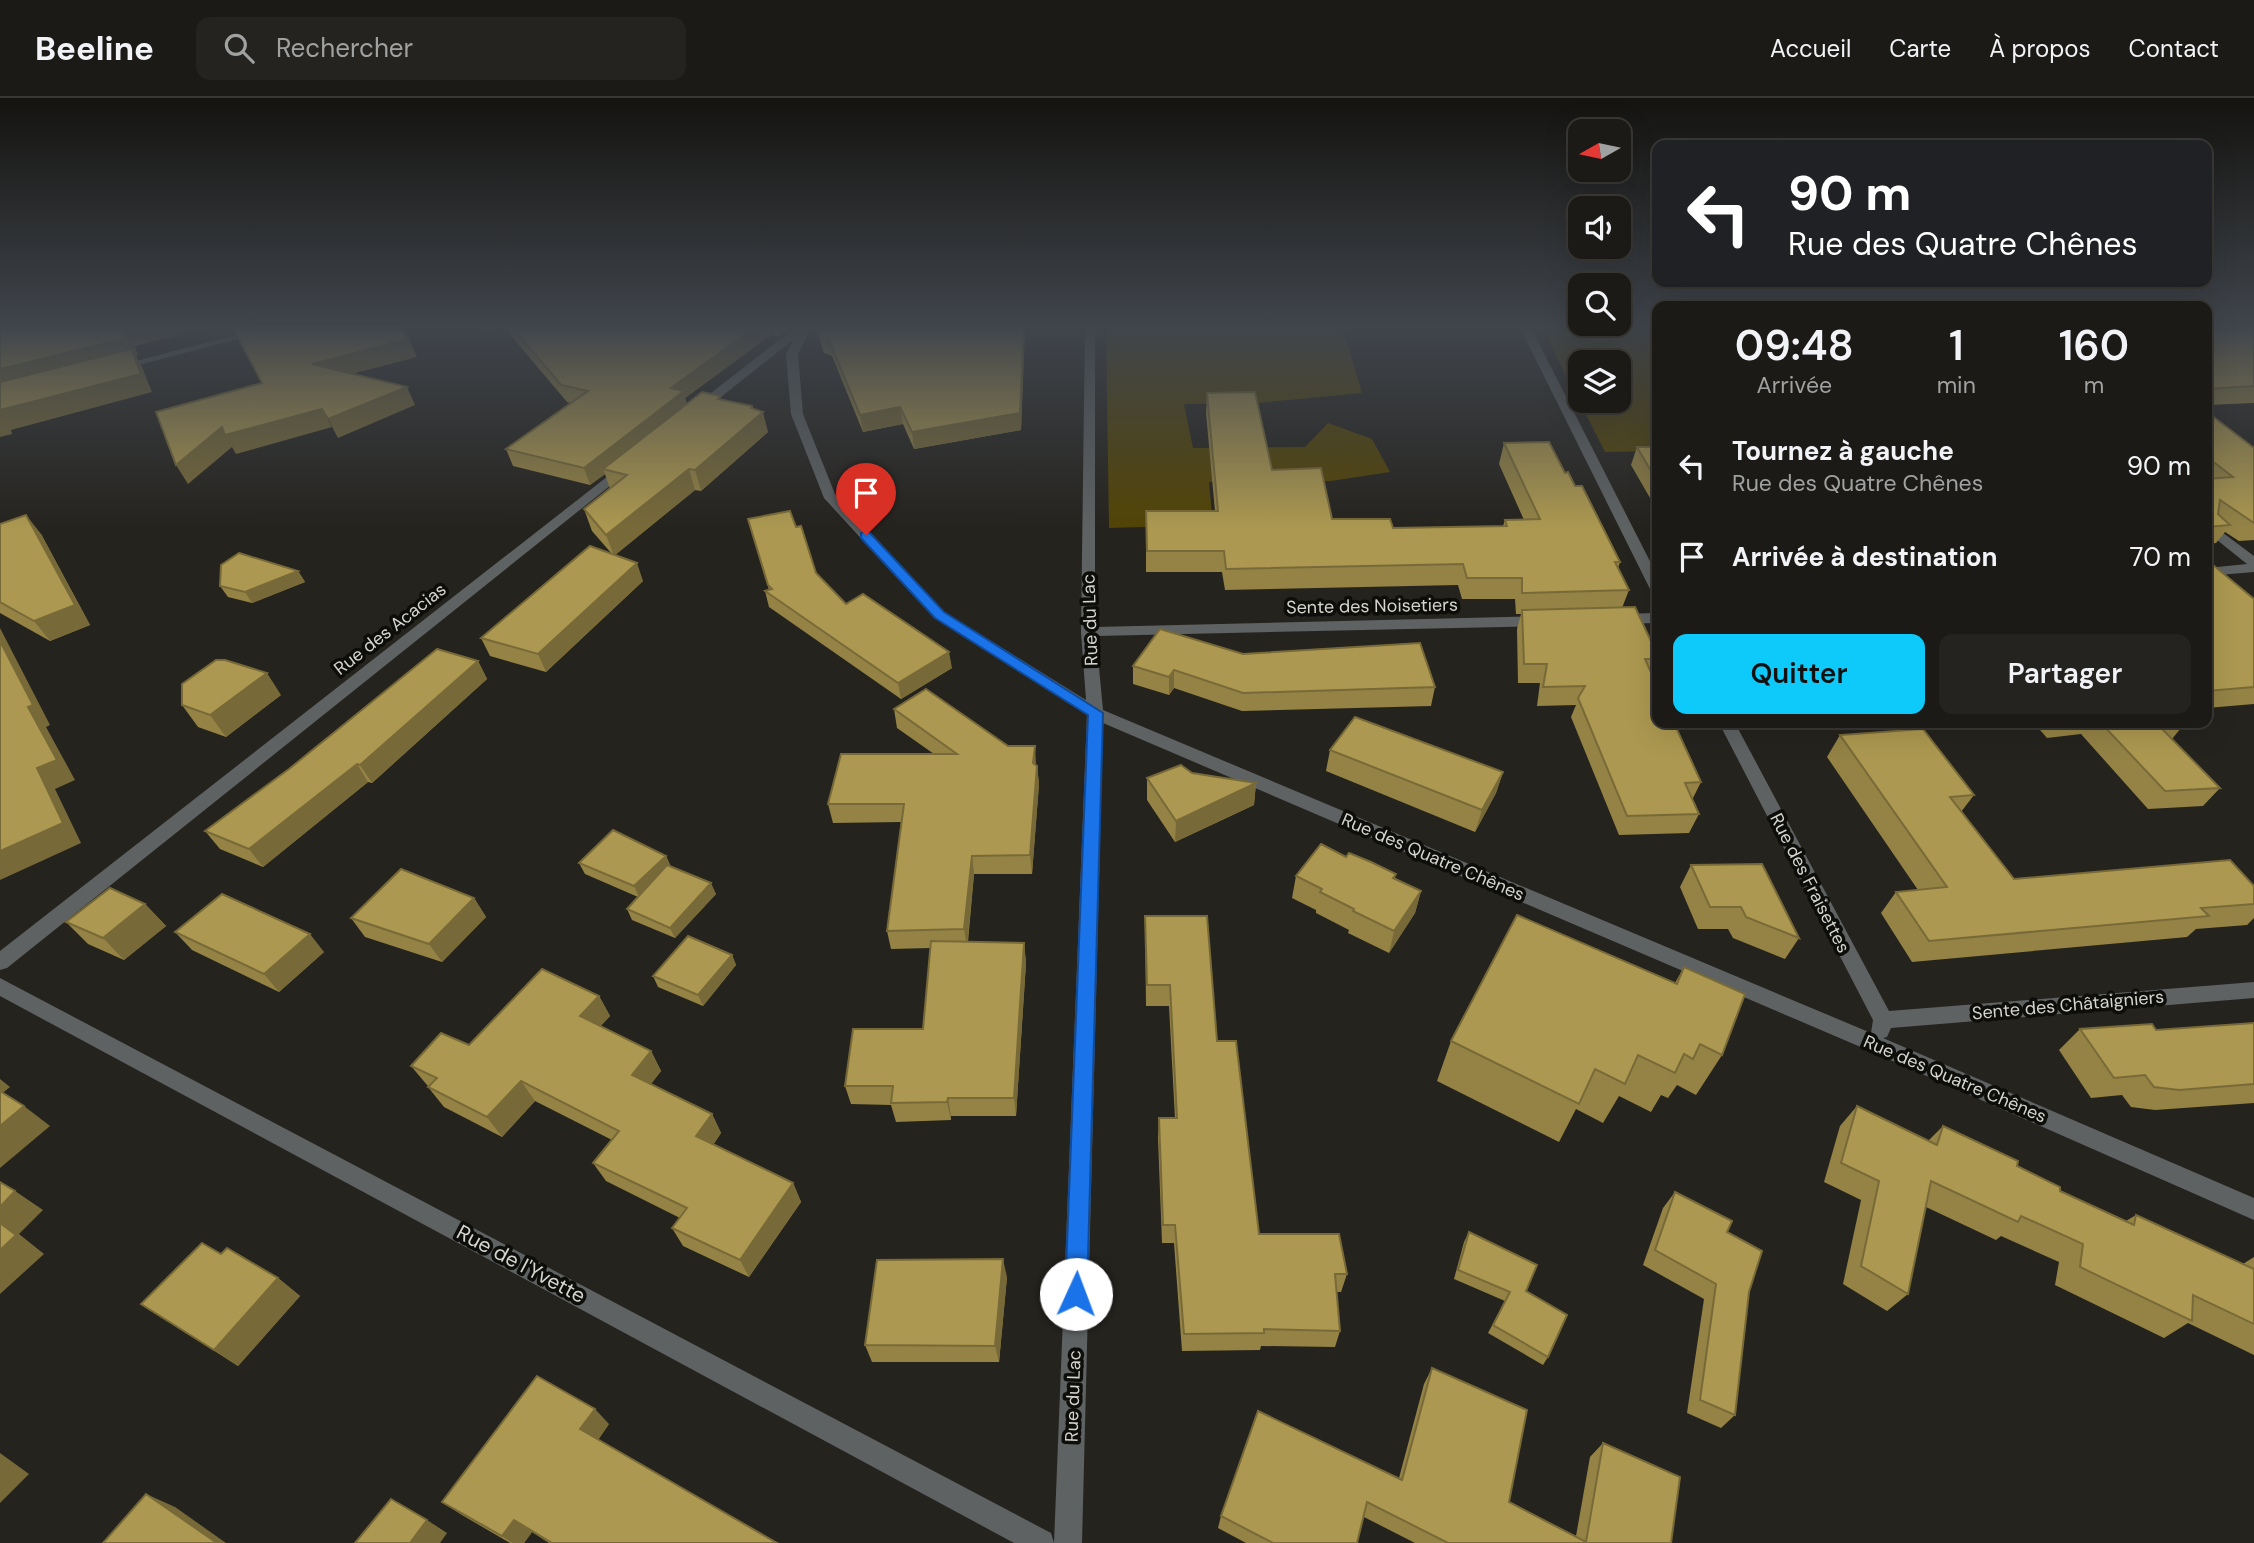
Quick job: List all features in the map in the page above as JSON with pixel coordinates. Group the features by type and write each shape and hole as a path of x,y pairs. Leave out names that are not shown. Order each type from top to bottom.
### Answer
{"street":[{"path":"682,422 719,393"},
{"name":"Rue des Quatre Chênes","path":"795,393 797,414 829,495 939,615 1095,713 1877,1045 2254,1209"},
{"name":"Rue du Lac","path":"1068,1543 1095,713 1088,632 1090,393"},
{"path":"1558,393 1652,579"},
{"name":"Rue des Acacias","path":"0,962 639,456"},
{"path":"2212,529 2254,563"},
{"path":"2212,572 2254,569"},
{"path":"1602,619 1652,618"},
{"name":"Sente des Noisetiers","path":"1088,632 1560,620"},
{"name":"Rue des Fraisettes","path":"1730,728 1883,1020"},
{"name":"Rue de l'Yvette","path":"0,986 1041,1543"},
{"name":"Sente des Châtaigniers","path":"1883,1020 2254,990"},
{"path":"1877,1045 1883,1020"}],"shaded area":[{"path":"1107,393 1357,393 1258,403 1184,404 1193,448 1305,447 1328,423 1372,439 1390,472 1331,481 1209,482 1213,525 1109,528"},
{"path":"1631,393 1652,393 1652,451 1605,452 1585,413 1631,413"}],"building":[{"path":"0,393 65,393 0,410"},
{"path":"224,393 391,393 328,419 322,409 225,435 222,427 176,465 156,412"},
{"path":"585,393 681,393 584,468 506,449"},
{"path":"700,393 720,396 718,399 752,406 751,408 763,412 695,470 689,469 606,535 584,509 627,475 603,469"},
{"path":"851,393 1021,393 1020,413 912,432 900,407 860,415"},
{"path":"1207,393 1255,393 1272,470 1321,468 1332,519 1390,519 1393,528 1507,526 1505,520 1540,519 1504,443 1549,442 1565,473 1568,472 1575,486 1582,486 1620,562 1615,562 1629,590 1522,593 1522,578 1467,578 1463,564 1226,569 1224,551 1147,551 1146,511 1218,511"},
{"path":"2212,416 2254,448 2254,523 2220,500 2218,514 2230,525 2212,527 2212,479 2233,477 2212,461"},
{"path":"1637,447 1652,447 1652,472"},
{"path":"790,511 796,527 801,526 816,573 846,604 863,594 949,652 898,683 765,591 772,589 768,585 748,519"},
{"path":"26,515 75,605 34,621 0,602 0,524"},
{"path":"590,546 637,563 538,654 481,638"},
{"path":"239,553 298,571 245,592 220,586 221,565"},
{"path":"2212,564 2254,599 2254,687 2212,691"},
{"path":"1635,607 1652,643 1652,659 1645,659 1652,675 1652,728 1676,728 1701,782 1685,783 1699,814 1627,816 1578,698 1585,686 1543,687 1547,664 1524,664 1522,610"},
{"path":"1160,629 1243,654 1420,643 1435,687 1243,693 1174,670 1169,677 1133,666"},
{"path":"0,641 33,705 28,707 57,760 37,768 63,823 0,851"},
{"path":"437,649 478,661 360,765 357,764 249,849 205,831 289,769"},
{"path":"216,660 225,660 267,673 210,715 182,705 182,684"},
{"path":"926,689 1008,746 1035,746 1033,763 1037,766 1030,855 972,856 964,929 887,931 904,804 828,804 841,754 957,754 894,709"},
{"path":"1355,717 1503,772 1482,810 1330,750"},
{"path":"2106,728 2181,728 2162,729 2220,788 2165,791"},
{"path":"1923,729 1974,795 1950,797 2014,879 2230,860 2254,886 2254,904 2201,908 2209,916 1929,941 1896,892 1947,887 1840,735"},
{"path":"1181,765 1192,773 1256,783 1176,821 1147,778"},
{"path":"613,830 666,856 634,886 579,863"},
{"path":"1321,844 1346,857 1349,853 1371,862 1396,874 1393,878 1421,891 1394,931 1353,911 1354,909 1320,892 1322,889 1296,876"},
{"path":"1762,864 1799,938 1746,917 1741,907 1710,907 1691,865"},
{"path":"667,865 711,883 670,928 627,909"},
{"path":"401,869 474,898 429,944 351,918"},
{"path":"110,888 145,904 103,938 66,922"},
{"path":"222,894 310,934 264,974 175,932"},
{"path":"1517,915 1677,984 1684,967 1745,994 1722,1055 1700,1044 1693,1059 1684,1054 1675,1073 1638,1055 1625,1084 1595,1069 1579,1104 1451,1041"},
{"path":"1145,916 1207,916 1217,1041 1236,1041 1259,1234 1339,1234 1347,1274 1335,1274 1340,1331 1264,1329 1264,1333 1184,1334 1175,1225 1163,1225 1159,1118 1177,1118 1170,985 1147,985"},
{"path":"688,936 732,955 698,995 653,976"},
{"path":"931,941 1024,943 1014,1098 948,1098 947,1102 891,1103 893,1086 845,1086 853,1029 923,1029"},
{"path":"542,969 599,996 580,1016 651,1051 632,1075 712,1114 696,1136 793,1183 740,1260 672,1228 687,1208 593,1163 619,1131 521,1081 487,1117 428,1087 437,1078 411,1066 441,1033 469,1045"},
{"path":"2254,1023 2254,1084 2179,1090 2154,1087 2145,1075 2114,1078 2080,1029 2152,1024 2156,1030"},
{"path":"0,1091 24,1106 0,1126"},
{"path":"1857,1106 1937,1145 1943,1126 2018,1161 2017,1166 2060,1187 2060,1191 2134,1225 2136,1215 2254,1269 2254,1324 2193,1295 2192,1321 2080,1267 2083,1244 2021,1216 2018,1222 1931,1181 1908,1294 1861,1266 1879,1181 1841,1163"},
{"path":"0,1182 15,1191 0,1207"},
{"path":"1675,1192 1732,1221 1727,1232 1762,1251 1749,1292 1735,1415 1700,1400 1716,1284 1655,1250"},
{"path":"0,1223 16,1235 0,1250"},
{"path":"1469,1232 1537,1265 1526,1291 1567,1315 1548,1357 1493,1325 1510,1292 1458,1270"},
{"path":"202,1243 221,1254 227,1248 278,1278 214,1350 141,1304"},
{"path":"1003,1259 995,1346 865,1345 877,1260"},
{"path":"1432,1368 1527,1410 1509,1502 1586,1542 1603,1443 1680,1477 1671,1543 1448,1543 1367,1502 1357,1543 1273,1543 1221,1516 1258,1411 1402,1480"},
{"path":"537,1376 595,1409 580,1429 777,1543 552,1543 514,1520 502,1536 442,1502"},
{"path":"146,1494 217,1543 103,1543"},
{"path":"391,1499 427,1520 410,1543 355,1543"}],"route":[{"path":"866,535 939,615 1095,713 1076,1294"}]}
